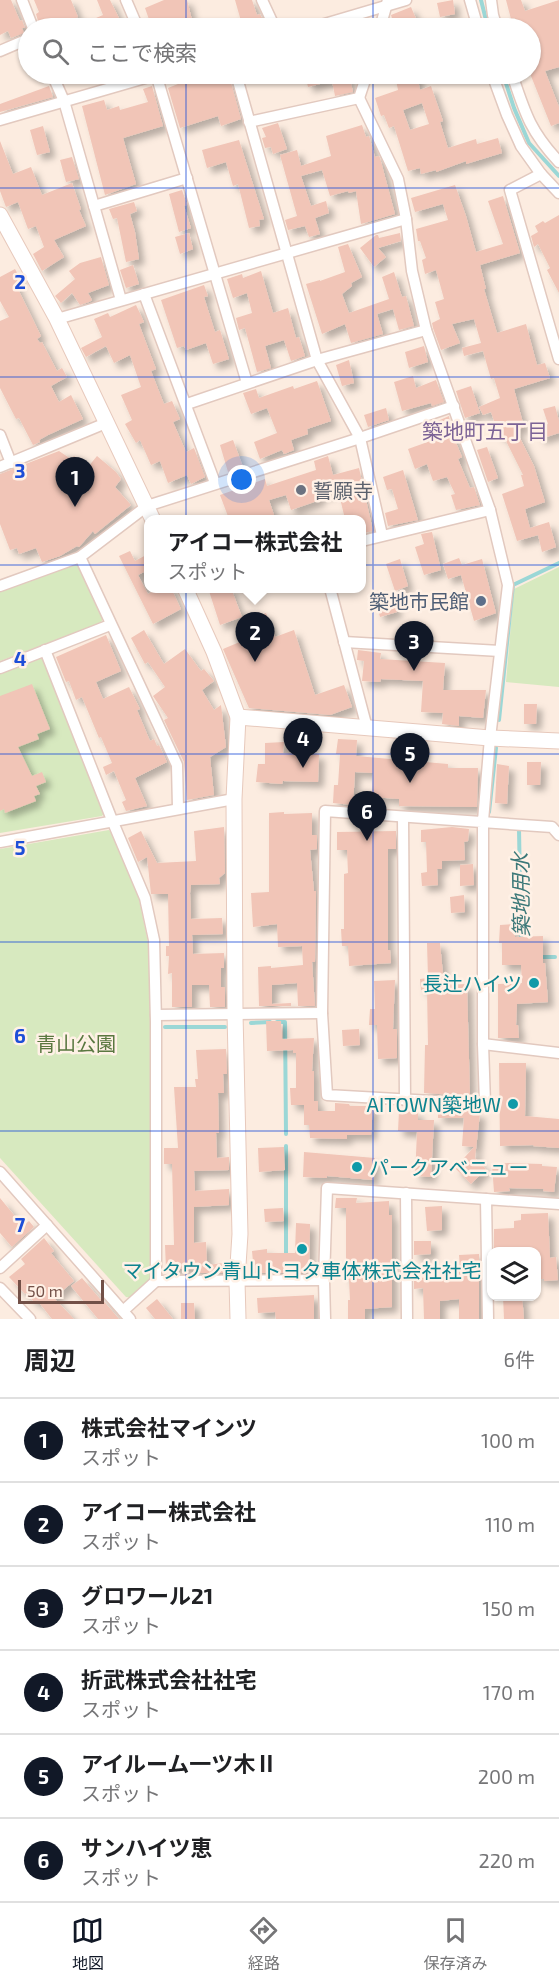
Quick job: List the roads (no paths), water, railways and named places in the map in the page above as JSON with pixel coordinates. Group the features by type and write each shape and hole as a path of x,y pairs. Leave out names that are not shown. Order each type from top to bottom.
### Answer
{"street":[{"path":"22,0 29,18"},
{"path":"126,0 134,18"},
{"path":"262,0 270,18"},
{"path":"341,18 388,2 406,0"},
{"path":"470,0 475,18"},
{"path":"491,0 494,18"},
{"path":"383,18 388,2"},
{"path":"0,51 18,43"},
{"path":"56,84 64,101 122,300"},
{"path":"0,120 123,84"},
{"path":"160,84 248,383"},
{"path":"239,84 317,360 360,438 382,535"},
{"path":"364,84 359,98 398,178 406,219 412,271 426,330 490,510 508,585 483,821 485,1104 327,1095 322,1013 325,811 483,821 552,827 559,835"},
{"path":"496,84 521,146 541,174 559,193"},
{"path":"515,84 529,123 542,144 559,162"},
{"path":"249,122 359,98"},
{"path":"541,174 510,190 559,359"},
{"path":"94,206 187,178"},
{"path":"0,215 57,320 150,513 215,483 454,406"},
{"path":"57,320 406,219"},
{"path":"144,294 215,483"},
{"path":"187,404 317,360 426,330"},
{"path":"0,467 106,423"},
{"path":"0,435 11,462"},
{"path":"366,540 490,510"},
{"path":"0,586 80,557 144,517"},
{"path":"80,557 177,765 178,808"},
{"path":"191,593 238,717 234,799 235,1013 240,1234 237,1281 238,1319"},
{"path":"331,593 367,728"},
{"path":"0,668 110,625"},
{"path":"344,642 500,651"},
{"path":"0,1172 127,1315 156,1281 154,940 145,898 45,650"},
{"path":"238,717 490,738 559,741"},
{"path":"0,842 234,799"},
{"path":"403,817 405,1100"},
{"path":"156,1015 322,1013"},
{"path":"483,1044 559,1053"},
{"path":"325,1319 327,1188 559,1204"},
{"path":"406,1193 407,1319"},
{"path":"486,1199 488,1319"},
{"path":"0,1268 47,1225"},
{"path":"156,1281 324,1280"},
{"path":"0,1287 30,1319"}],"waterway":[{"path":"481,0 486,18"},
{"path":"506,84 529,143 559,176"},
{"name":"築地用水","path":"499,720 513,585 559,563"},
{"name":"築地用水","path":"489,812 496,748"},
{"name":"築地用水","path":"517,829 519,829 521,942"},
{"name":"築地用水","path":"540,957 555,957"},
{"path":"251,1023 270,1022"},
{"path":"277,1022 285,1022 286,1134"},
{"path":"165,1027 225,1027"},
{"path":"286,1146 286,1257"}],"place":[{"name":"誓願寺","path":"301,490"},
{"name":"株式会社マインツ","path":"75,507"},
{"name":"築地市民館","path":"481,601"},
{"name":"アイコー株式会社","path":"255,662"},
{"name":"グロワール21","path":"414,671"},
{"name":"折武株式会社社宅","path":"303,768"},
{"name":"アイルーム一ツ木Ⅱ","path":"410,783"},
{"name":"サンハイツ恵","path":"367,841"},
{"name":"長辻ハイツ","path":"534,983"},
{"name":"AITOWN築地W","path":"513,1104"},
{"name":"パークアベニュー","path":"357,1167"},
{"name":"マイタウン青山トヨタ車体株式会社社宅","path":"302,1249"}],"district":[{"name":"築地町五丁目","path":"485,430"}],"park label":[{"name":"青山公園","path":"76,1043"}]}
